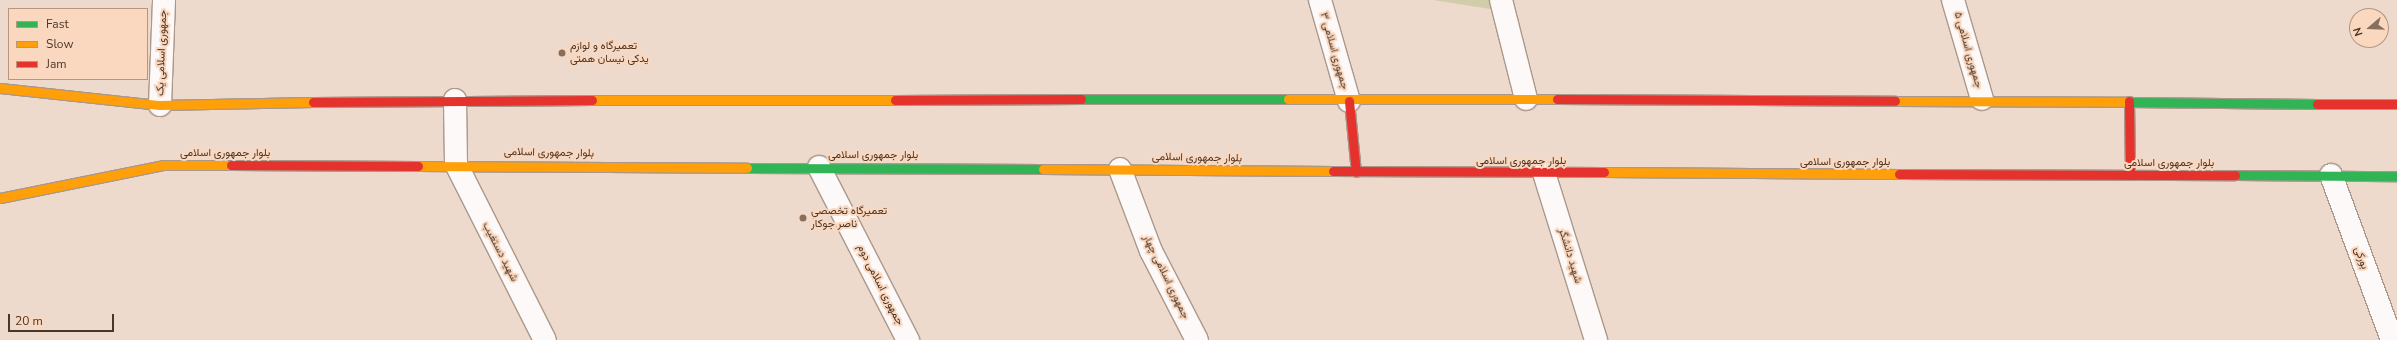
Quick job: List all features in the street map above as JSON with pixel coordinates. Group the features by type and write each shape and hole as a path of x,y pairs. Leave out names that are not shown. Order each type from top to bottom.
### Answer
{"main road":[{"path":"0,88 160,105 455,100 1349,101 1526,99 1982,99 2397,104"},
{"path":"1349,101 1356,172"},
{"path":"2129,101 2130,175"},
{"name":"بلوار جمهوری اسلامی","path":"0,198 163,165 456,164 1356,172 2397,176"}],"street":[{"name":"جمهوری اسلامی یک","path":"160,105 164,0"},
{"name":"جمهوری اسلامی ۳","path":"1320,0 1349,101"},
{"path":"1501,0 1526,99"},
{"name":"جمهوری اسلامی ۵","path":"1953,0 1982,99"},
{"path":"455,100 456,164"},
{"name":"شهید دستغیب","path":"456,164 545,340"},
{"name":"جمهوری اسلامی دوم","path":"818,167 908,340"},
{"name":"جمهوری اسلامی چهار","path":"1120,169 1151,251 1197,340"},
{"name":"شهید دانشگر","path":"1544,173 1596,340"},
{"name":"بورکی","path":"2331,176 2392,340"}],"shaded area":[{"path":"1433,0 1500,0 1503,11"}],"traffic: fast":[{"path":"1081,99 1288,99"},
{"path":"2127,102 2317,104"},
{"path":"747,168 1043,169"},
{"path":"2235,175 2397,176"}],"traffic: slow":[{"path":"0,88 160,105 313,102"},
{"path":"1288,99 1557,99"},
{"path":"592,100 895,100"},
{"path":"1895,101 2127,102"},
{"path":"0,198 163,165 231,165"},
{"path":"418,166 747,168"},
{"path":"1043,169 1333,171"},
{"path":"1604,172 1899,174"}],"traffic: jam":[{"path":"895,100 1081,99"},
{"path":"1557,99 1895,101"},
{"path":"313,102 592,100"},
{"path":"1349,101 1356,172"},
{"path":"2129,101 2130,175"},
{"path":"2317,104 2397,104"},
{"path":"231,165 418,166"},
{"path":"1333,171 1604,172"},
{"path":"1899,174 2235,175"}],"place":[{"name":"تعمیرگاه و لوازم یدکی نیسان همتی","path":"562,53"},
{"name":"تعميرگاه تخصصي ناصر جوكار","path":"803,218"}]}
